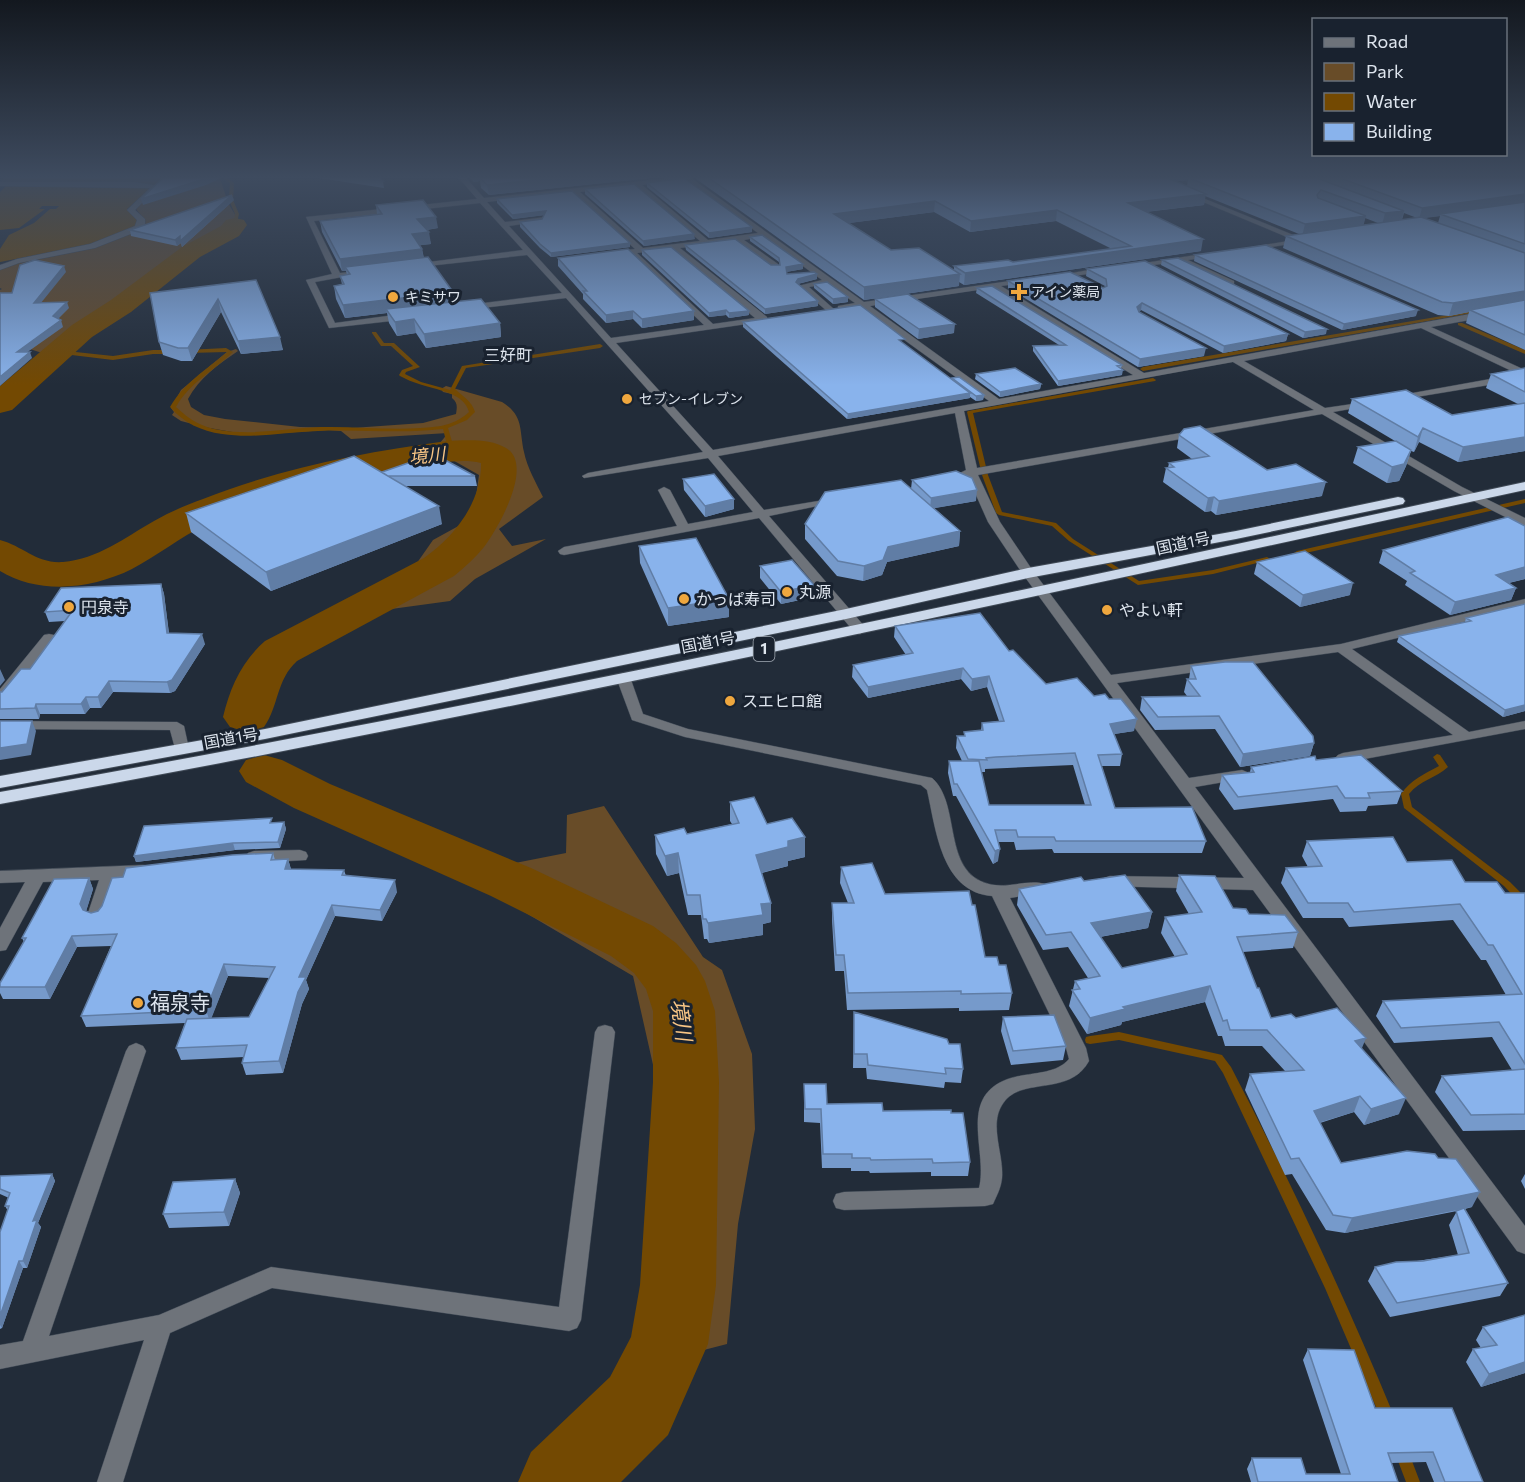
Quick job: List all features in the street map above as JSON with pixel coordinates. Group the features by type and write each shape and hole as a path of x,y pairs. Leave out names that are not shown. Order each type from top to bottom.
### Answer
{"highway":[{"name":"国道1号","path":"0,782 265,734 846,614 1028,573 1236,535 1525,475"},
{"name":"国道1号","path":"0,798 258,752 860,630 1244,549 1525,486"}],"street":[{"path":"0,268 17,261 86,247"},
{"path":"323,247 337,276"},
{"path":"526,247 710,453 860,630"},
{"path":"638,247 641,250"},
{"path":"597,256 664,247"},
{"path":"674,247 762,319"},
{"path":"749,247 775,266"},
{"path":"780,247 998,402"},
{"path":"1245,249 1258,247"},
{"path":"1269,247 1288,256"},
{"path":"405,268 530,252"},
{"path":"631,252 711,327"},
{"path":"1048,278 1223,253"},
{"path":"1179,259 1242,288"},
{"path":"540,263 551,261"},
{"path":"1147,264 1158,269"},
{"path":"371,272 309,280 332,326 415,315"},
{"path":"799,274 815,272"},
{"path":"1070,274 1080,280"},
{"path":"820,311 1037,279"},
{"path":"828,281 802,286 831,310"},
{"path":"993,285 1142,376"},
{"path":"462,309 569,295"},
{"path":"588,476 1525,307"},
{"path":"1430,317 1440,322"},
{"path":"609,341 773,318"},
{"path":"1421,325 1525,375"},
{"path":"1335,333 1346,338"},
{"path":"1296,340 1306,346"},
{"path":"1216,355 1230,360 1324,411 1458,489 1525,524"},
{"path":"949,477 1525,375"},
{"path":"959,410 972,473 994,522 1028,573 1522,1236"},
{"path":"664,490 684,528"},
{"path":"564,551 856,495"},
{"path":"1108,680 1341,648 1525,603"},
{"path":"0,698 49,638"},
{"path":"1341,648 1466,737"},
{"path":"623,677 637,717 685,733 926,781 934,788 955,867 967,882 999,893 1051,885"},
{"path":"0,725 177,726 181,749"},
{"path":"1324,761 1525,725"},
{"path":"1183,784 1254,773"},
{"path":"235,858 300,856"},
{"path":"0,878 110,874 157,869"},
{"path":"96,916 110,874"},
{"path":"0,945 37,876"},
{"path":"1094,881 1260,884"},
{"path":"844,1201 985,1197 992,1185 986,1124 994,1100 1002,1091 1030,1080 1058,1077 1073,1071 1079,1061 1076,1048 999,893"},
{"path":"0,1357 161,1326 271,1276 569,1320 605,1032"},
{"path":"32,1350 136,1051"},
{"path":"110,1482 161,1326"}],"shaded area":[{"path":"784,247 1245,247 866,302 860,302"}],"green space":[{"path":"61,247 195,247 45,354 0,339 0,290 2,289 0,288 0,268"},
{"path":"236,349 238,351 198,384 188,399 191,407 204,415 225,419 300,427 352,428 423,423 456,414 457,405 452,394 443,392 441,389 446,386 502,402 514,412 517,418 527,463 543,497 499,529 512,546 546,539 475,579 450,601 384,610 433,540 473,518 479,475 449,458 380,463 372,456 440,443 448,433 351,439 341,431 328,430 249,435 204,427 181,421 172,415 174,412 171,408 181,390 227,352"},
{"path":"604,806 703,957 722,970 752,1054 755,1129 738,1224 727,1344 669,1359 644,1257 669,1118 663,1109 633,976 485,889 510,864 566,853 567,815"}],"water":[{"path":"1,247 78,247 0,262"}],"building":[{"path":"334,247 421,247 422,249 340,259"},
{"path":"544,247 597,247 551,253"},
{"path":"671,247 749,311 729,313 726,310 709,313 642,250"},
{"path":"688,247 746,247 771,265 780,265 779,258 764,247 779,247 803,264 786,267 787,274 814,272 817,274 798,279 796,282 818,301 765,309"},
{"path":"807,247 887,247 891,250 919,248 960,274 864,287"},
{"path":"1122,247 1146,247 965,273 954,266 1008,260 1013,262"},
{"path":"1251,247 1271,247 1418,310 1344,324 1195,255"},
{"path":"1312,247 1508,247 1525,253 1525,291 1453,303 1442,302"},
{"path":"628,249 694,311 642,319 633,311 606,315 583,291 587,291 558,258"},
{"path":"428,257 453,292 343,305 334,286 344,284 340,276 350,274 345,267"},
{"path":"1178,258 1327,329 1305,332 1162,260"},
{"path":"35,260 64,266 34,303 67,302 53,316 61,320 17,352 30,352 0,377 0,293 12,293 20,265"},
{"path":"1145,261 1288,334 1224,346 1142,303 1137,307 1139,312 1206,348 1140,359 1008,281 1070,272 1103,288 1107,286 1106,279 1087,269"},
{"path":"256,280 280,337 238,341 218,299 188,348 178,348 159,342 150,293"},
{"path":"827,282 848,297 833,299 814,284"},
{"path":"992,286 1122,365 1117,366 1123,370 1058,381 1033,346 1066,345 977,288"},
{"path":"908,294 955,324 919,329 875,299"},
{"path":"481,299 500,323 424,334 414,319 395,322 386,309"},
{"path":"1525,300 1525,335 1470,310"},
{"path":"860,305 905,339 899,340 970,393 848,414 743,322"},
{"path":"1015,368 1041,384 1000,392 976,374"},
{"path":"1525,368 1525,392 1491,374"},
{"path":"959,377 984,395 976,396 952,378"},
{"path":"1406,390 1452,415 1525,403 1525,437 1463,447 1423,428 1418,437 1352,399"},
{"path":"1200,426 1267,470 1296,464 1326,482 1219,501 1214,497 1208,498 1166,468 1174,467 1169,463 1209,456 1179,435 1184,429"},
{"path":"1396,441 1411,450 1404,464 1392,467 1358,447"},
{"path":"434,454 475,476 388,476 382,472"},
{"path":"354,456 439,506 266,572 186,513"},
{"path":"956,471 972,478 977,490 931,498 912,480"},
{"path":"714,474 734,499 705,506 683,479"},
{"path":"901,480 960,531 888,547 883,560 864,566 838,561 805,524 825,492"},
{"path":"1508,517 1525,526 1525,567 1496,575 1516,588 1455,602 1410,573 1415,571 1383,550"},
{"path":"696,538 729,599 668,608 639,546"},
{"path":"1305,551 1353,583 1303,595 1257,562"},
{"path":"792,560 814,585 781,592 760,566"},
{"path":"161,584 167,633 202,634 172,680 167,682 109,681 98,697 86,697 81,704 36,704 35,708 0,709 0,692 21,669 30,669 73,610 45,612 61,588"},
{"path":"1525,604 1525,705 1505,710 1399,636 1471,621 1466,618"},
{"path":"980,613 1009,651 1013,650 1046,684 1077,678 1094,696 1105,694 1109,699 1121,699 1137,719 1110,724 1122,754 1098,755 1115,808 1192,807 1206,841 1056,841 1054,837 1018,837 1016,830 995,830 1000,849 995,851 957,784 954,784 949,761 979,761 989,805 1091,805 1075,753 996,757 986,758 987,760 968,759 957,736 965,736 964,732 983,730 982,723 1004,721 989,676 972,679 963,668 868,687 853,665 913,653 895,626"},
{"path":"1225,662 1253,662 1313,736 1314,743 1243,754 1219,716 1158,717 1142,697 1200,696 1187,679 1196,679 1191,666"},
{"path":"0,721 32,721 27,744 0,748"},
{"path":"1361,755 1402,791 1368,793 1370,798 1345,798 1337,786 1238,797 1222,775 1254,772 1251,767 1315,756 1316,760"},
{"path":"754,797 767,824 792,818 805,837 788,841 788,847 756,855 771,903 761,904 763,915 708,923 706,919 703,919 700,895 687,895 678,853 665,856 655,835 684,828 687,834 739,823 730,802"},
{"path":"272,818 270,823 284,822 278,842 233,843 134,856 144,826"},
{"path":"1393,837 1407,862 1452,860 1465,882 1497,882 1505,893 1525,893 1525,1064 1499,1022 1401,1028 1383,1001 1522,994 1493,945 1488,945 1460,904 1354,912 1348,903 1308,903 1286,868 1322,866 1307,841"},
{"path":"273,853 271,860 288,859 285,869 344,870 342,875 395,880 380,910 332,905 299,977 306,977 298,992 279,1061 242,1063 247,1045 176,1048 187,1019 249,1017 275,967 224,964 206,1010 81,1016 117,934 72,936 45,987 0,987 0,983 26,938 22,938 54,879 89,878 80,904 83,910 91,913 98,911 102,906 112,878 123,877 126,868 232,855"},
{"path":"872,863 885,894 969,891 972,905 975,905 985,957 997,957 999,965 1006,965 1012,993 961,994 961,991 848,993 844,955 836,955 832,903 854,903 841,867"},
{"path":"1125,875 1152,912 1091,923 1122,968 1187,954 1165,917 1202,912 1179,875 1215,876 1233,908 1246,909 1249,914 1285,915 1298,932 1237,937 1271,1018 1291,1014 1296,1018 1337,1008 1366,1038 1355,1041 1406,1098 1371,1109 1360,1096 1314,1111 1341,1163 1407,1151 1435,1154 1438,1158 1456,1159 1480,1192 1352,1218 1333,1215 1299,1158 1291,1159 1250,1074 1304,1070 1267,1030 1230,1030 1227,1020 1223,1021 1210,986 1123,1007 1125,1009 1090,1018 1072,990 1080,989 1075,981 1100,976 1071,932 1046,935 1019,889 1081,877 1084,881"},
{"path":"854,1012 947,1039 949,1044 960,1044 963,1069 945,1068 946,1074 868,1065 867,1054 854,1054"},
{"path":"1054,1015 1066,1046 1013,1051 1003,1017"},
{"path":"1525,1069 1525,1114 1471,1115 1442,1076"},
{"path":"804,1084 826,1084 827,1104 882,1103 883,1111 951,1110 951,1113 963,1113 970,1162 933,1163 932,1159 871,1160 870,1158 852,1158 852,1154 823,1154 821,1109 805,1109"},
{"path":"52,1174 33,1221 37,1220 23,1261 19,1261 0,1316 0,1232 9,1206 5,1206 10,1193 0,1189 0,1176"},
{"path":"235,1179 224,1212 163,1214 173,1182"},
{"path":"1464,1208 1508,1283 1397,1303 1375,1267 1396,1262 1423,1261 1469,1253 1456,1211"},
{"path":"1525,1315 1525,1362 1489,1374 1473,1349 1497,1345 1483,1327"},
{"path":"1308,1349 1354,1350 1375,1408 1452,1408 1483,1482 1445,1482 1433,1452 1388,1453 1398,1482 1258,1482 1252,1458 1301,1458 1306,1474 1350,1474"}],"waterway":[{"name":"境川","path":"0,403 82,331 121,306 200,247"},
{"path":"1143,369 1477,311"},
{"path":"1460,324 1525,352"},
{"path":"374,333 383,345 392,344 417,367 404,371 402,375 419,383 447,390 470,405 472,412 465,419 445,427"},
{"path":"456,393 452,389 464,367 600,346"},
{"path":"188,351 226,350 230,352 191,384 173,407 186,420 203,428 242,434 321,429 399,430 445,427"},
{"path":"57,352 113,358 153,352 172,352"},
{"path":"1153,380 970,412 985,475 999,513 1054,524 1071,540 1138,583 1213,572 1267,559"},
{"path":"445,427 450,445 448,453"},
{"name":"境川","path":"0,552 32,571 63,574 89,570 115,561 190,518 272,487 332,471 447,452 477,451 495,456 499,469 494,492 484,517 460,549 439,567 281,651 262,672 247,717"},
{"path":"1297,553 1525,501"},
{"path":"1437,757 1444,767 1418,781 1409,789 1405,794 1408,808 1507,884 1525,903"},
{"name":"境川","path":"264,771 312,796 511,882 632,941 655,958 674,981 684,1011 686,1082 678,1285 669,1344 639,1406 561,1482"},
{"path":"1090,1040 1119,1036 1218,1058 1227,1070 1310,1242 1387,1416"},
{"path":"1402,1453 1413,1482"}],"place":[{"name":"アイン薬局","path":"1019,292"},
{"name":"キミサワ","path":"393,297"},
{"name":"セブン-イレブン","path":"627,399"},
{"name":"丸源","path":"787,592"},
{"name":"かっぱ寿司","path":"684,599"},
{"name":"円泉寺","path":"69,607"},
{"name":"やよい軒","path":"1107,610"},
{"name":"スエヒロ館","path":"730,701"},
{"name":"福泉寺","path":"138,1003"}],"district":[{"name":"三好町","path":"508,355"}]}
